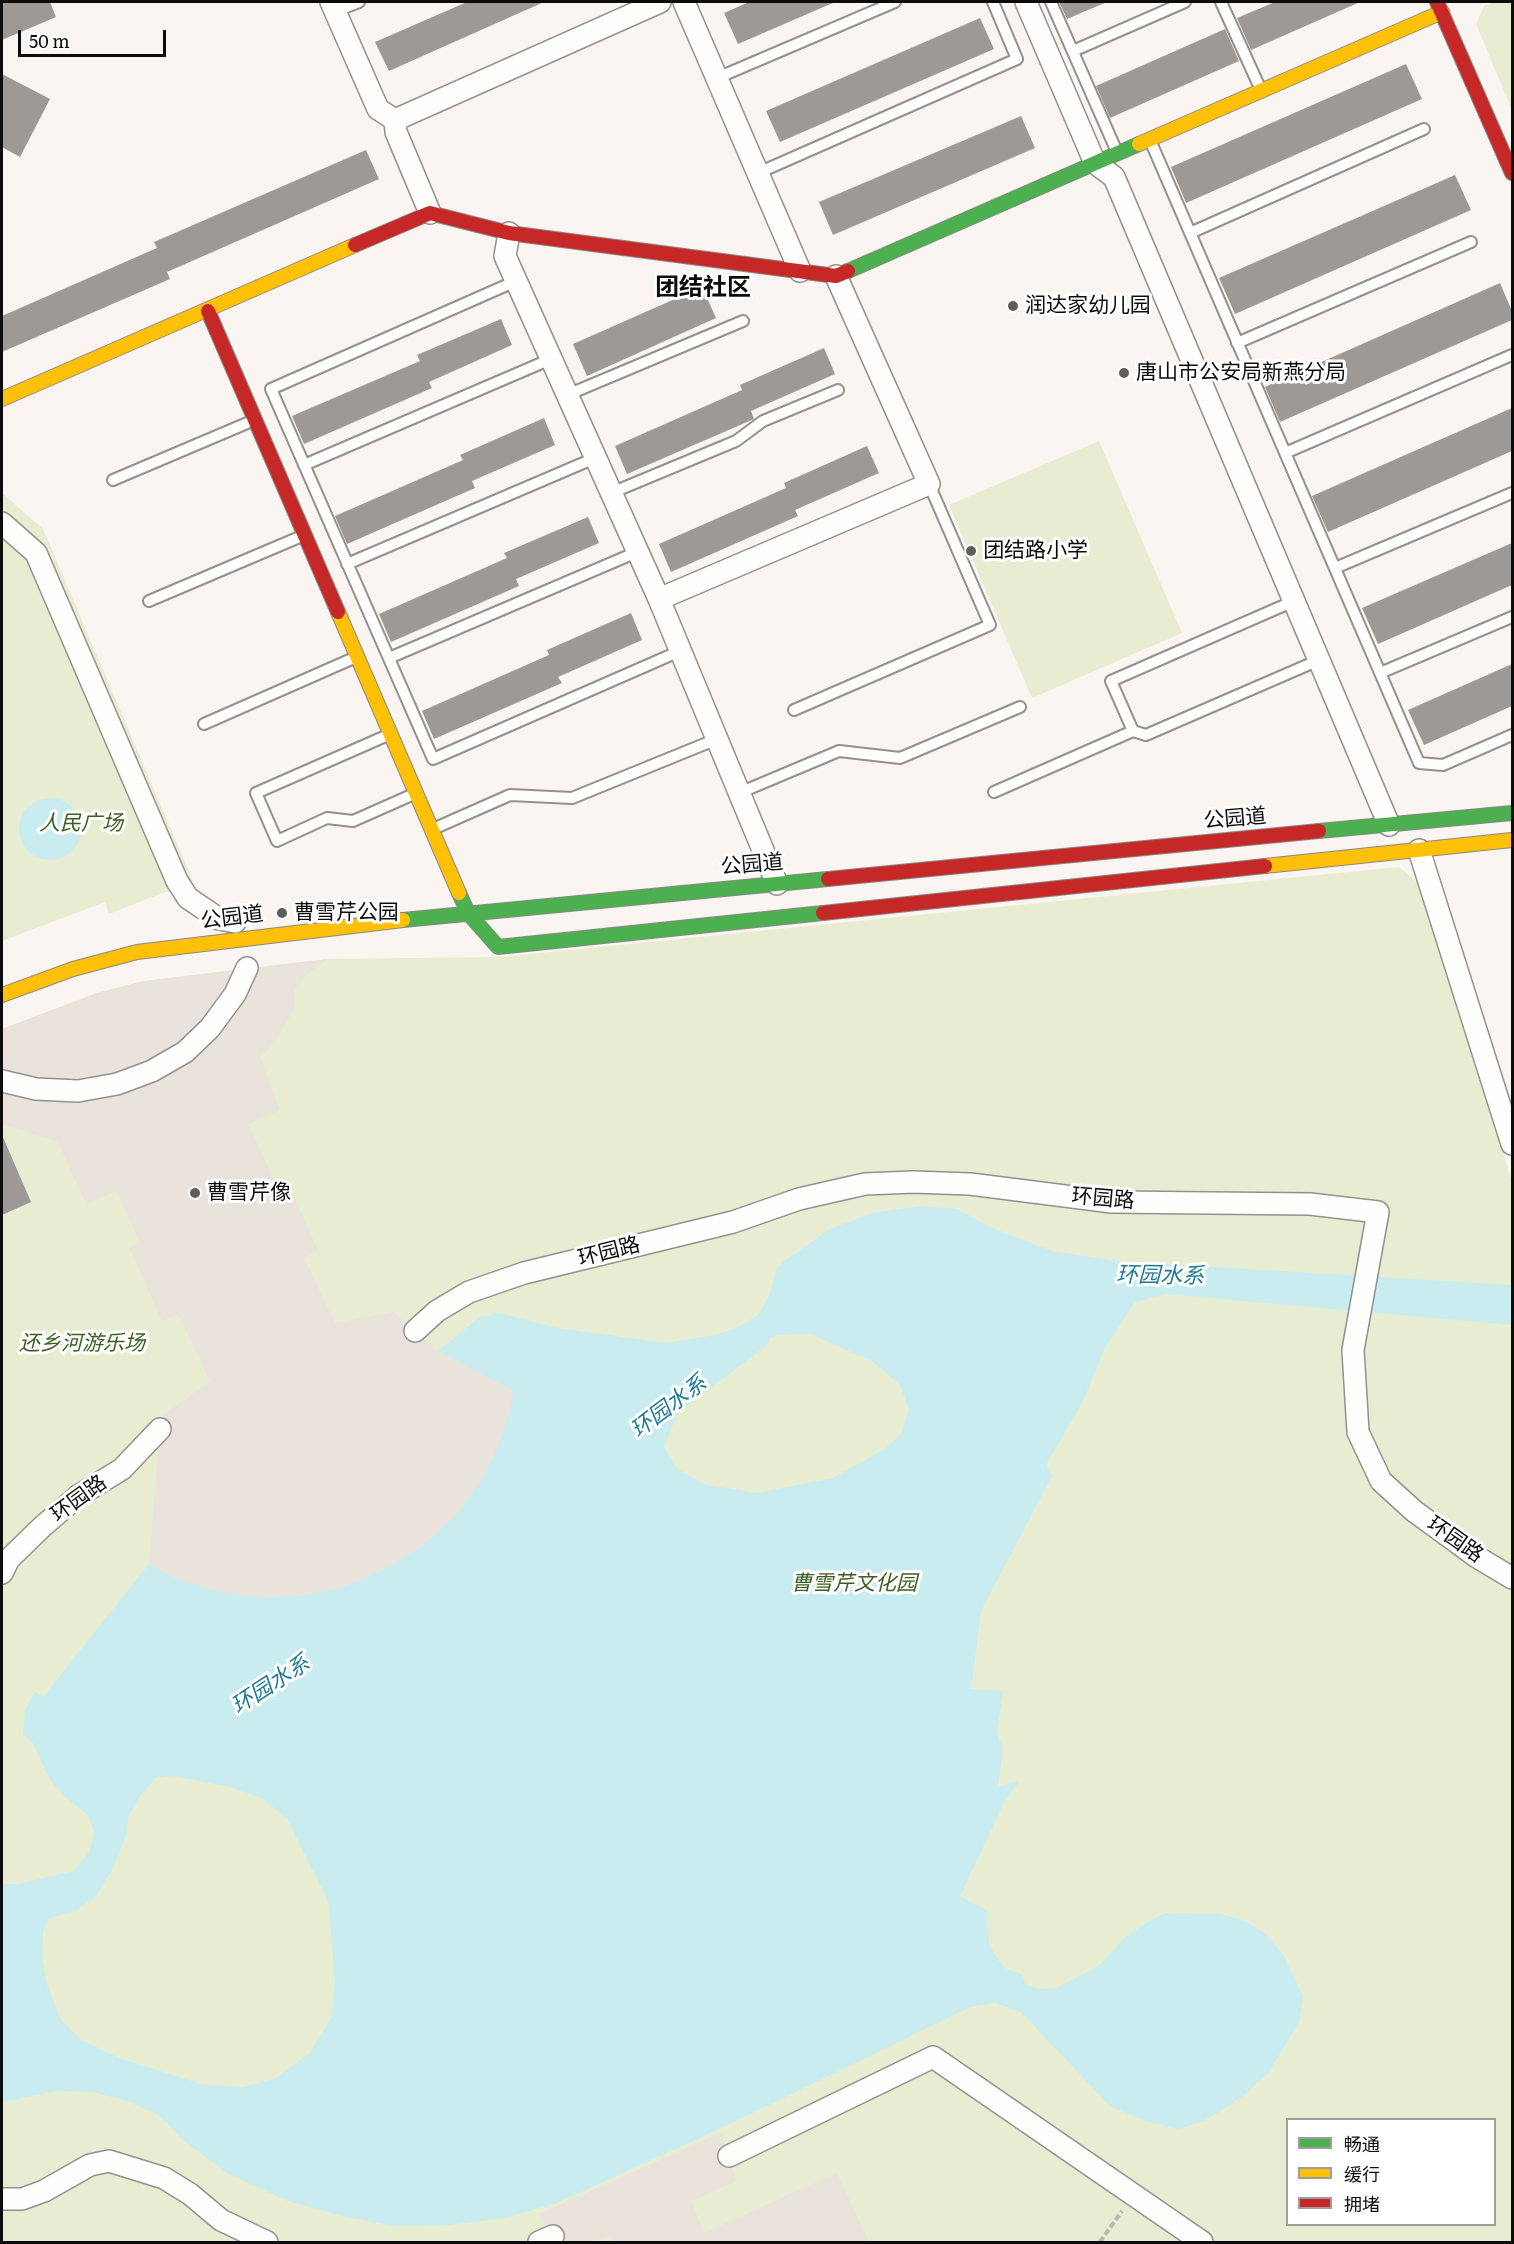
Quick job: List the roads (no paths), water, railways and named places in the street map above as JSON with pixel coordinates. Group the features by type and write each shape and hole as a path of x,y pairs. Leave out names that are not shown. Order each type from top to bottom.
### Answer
{"street":[{"path":"395,120 659,2"},
{"path":"684,2 800,271"},
{"path":"1026,2 1095,163 1114,177 1389,825"},
{"path":"334,6 378,109 395,120"},
{"path":"2,399 430,213 509,233 836,276 1261,91 1440,7 1512,173"},
{"path":"395,120 396,132 430,213"},
{"path":"509,233 505,256 659,600 777,884"},
{"path":"659,600 929,484 836,276"},
{"path":"208,310 468,913 498,947 1512,840"},
{"path":"2,523 36,553 177,881 188,898 219,919 235,922"},
{"name":"公园道","path":"2,995 74,969 137,952 468,913 1512,813"},
{"path":"1419,850 1512,1144"},
{"path":"2,1081 36,1089 78,1091 117,1084 152,1071 185,1052 210,1028 235,994 247,968"},
{"name":"环园路","path":"415,1331 437,1311 469,1292 524,1273 733,1222 799,1199 865,1184 913,1182 970,1184 1112,1202 1310,1204 1378,1212 1353,1350 1358,1432 1381,1481 1414,1511 1477,1557 1512,1578"},
{"name":"环园路","path":"2,1573 9,1559 43,1526 78,1496 122,1469 160,1429"},
{"path":"729,2156 933,2057 1202,2242"},
{"path":"2,2199 22,2199 44,2191 90,2165 109,2161 164,2178 190,2194 221,2220 267,2242"}],"lane":[{"path":"334,6 359,2"},
{"path":"717,78 895,2"},
{"path":"758,173 1017,59 993,2"},
{"path":"1051,2 1118,153"},
{"path":"1073,51 1185,2"},
{"path":"1221,2 1261,91"},
{"path":"1190,233 1424,129"},
{"path":"1149,140 1419,763 1443,765 1512,735"},
{"path":"1237,343 1471,242"},
{"path":"516,281 271,388 433,759 680,651"},
{"path":"567,395 743,321"},
{"path":"1285,453 1512,355"},
{"path":"304,465 551,358"},
{"path":"611,493 736,441 763,421 838,390"},
{"path":"113,480 255,420"},
{"path":"347,564 595,458"},
{"path":"794,710 990,625 929,484"},
{"path":"1335,568 1512,493"},
{"path":"149,601 305,534"},
{"path":"389,658 637,552"},
{"path":"1133,731 1111,681 1294,601"},
{"path":"1380,673 1512,617"},
{"path":"204,724 357,657"},
{"path":"994,792 1133,731 1146,735 1319,660"},
{"path":"739,793 839,751 900,758 1020,707"},
{"path":"391,733 256,793 277,841 327,818 353,821 416,793"},
{"path":"432,829 510,795 572,798 717,739"}],"water":[{"path":"50,798 62,800 72,807 79,817 81,829 79,841 72,851 62,858 50,860 38,858 28,851 21,841 19,829 21,817 28,807 38,800"},
{"path":"922,1206 957,1209 995,1229 1052,1251 1117,1261 1512,1285 1512,1325 1165,1294 1135,1302 1105,1348 1083,1401 1046,1465 1052,1476 981,1611 971,1689 1003,1691 997,1733 1003,1748 998,1787 1020,1781 1005,1801 960,1896 987,1911 989,1944 999,1961 1008,1970 1022,1974 1025,1984 1040,1989 1057,1988 1100,1965 1124,1939 1144,1924 1166,1913 1220,1914 1246,1921 1266,1934 1284,1956 1303,1996 1299,2022 1269,2072 1244,2095 1219,2112 1201,2122 1178,2129 1145,2121 1110,2106 1021,2012 995,2003 970,2007 730,2124 557,2203 504,2218 449,2225 397,2226 345,2217 285,2200 227,2173 184,2141 159,2115 124,2100 93,2092 57,2091 2,2102 2,1884 18,1884 74,1871 86,1857 94,1832 88,1815 65,1797 50,1780 33,1743 23,1734 25,1710 35,1692 43,1697 149,1564 176,1579 215,1591 256,1597 301,1596 344,1587 389,1567 422,1546 458,1513 483,1478 503,1436 514,1391 438,1351 480,1317 499,1313 557,1328 667,1343 715,1335 737,1328 758,1315 769,1296 777,1267 828,1230 872,1213","holes":["811,1334 872,1361 900,1385 909,1409 902,1434 883,1450 833,1478 757,1493 707,1485 677,1469 664,1446 677,1415 705,1378 736,1356 776,1335","173,1776 230,1787 262,1798 287,1819 328,1900 335,1981 331,2018 310,2053 274,2079 243,2087 201,2084 119,2058 78,2038 60,2018 46,1982 42,1956 43,1931 49,1918 76,1911 96,1896 112,1870 127,1833 128,1817 140,1796 156,1778"]}],"waterway":[{"name":"环园水系","path":"681,1397 759,1338"}],"place":[{"name":"润达家幼儿园","path":"1013,306"},
{"name":"唐山市公安局新燕分局","path":"1124,373"},
{"name":"团结路小学","path":"971,551"},
{"name":"曹雪芹公园","path":"282,913"},
{"name":"曹雪芹像","path":"195,1193"}],"district":[{"name":"团结社区","path":"703,288"}],"park label":[{"name":"人民广场","path":"81,824"},
{"name":"还乡河游乐场","path":"82,1344"},
{"name":"曹雪芹文化园","path":"854,1584"}]}
